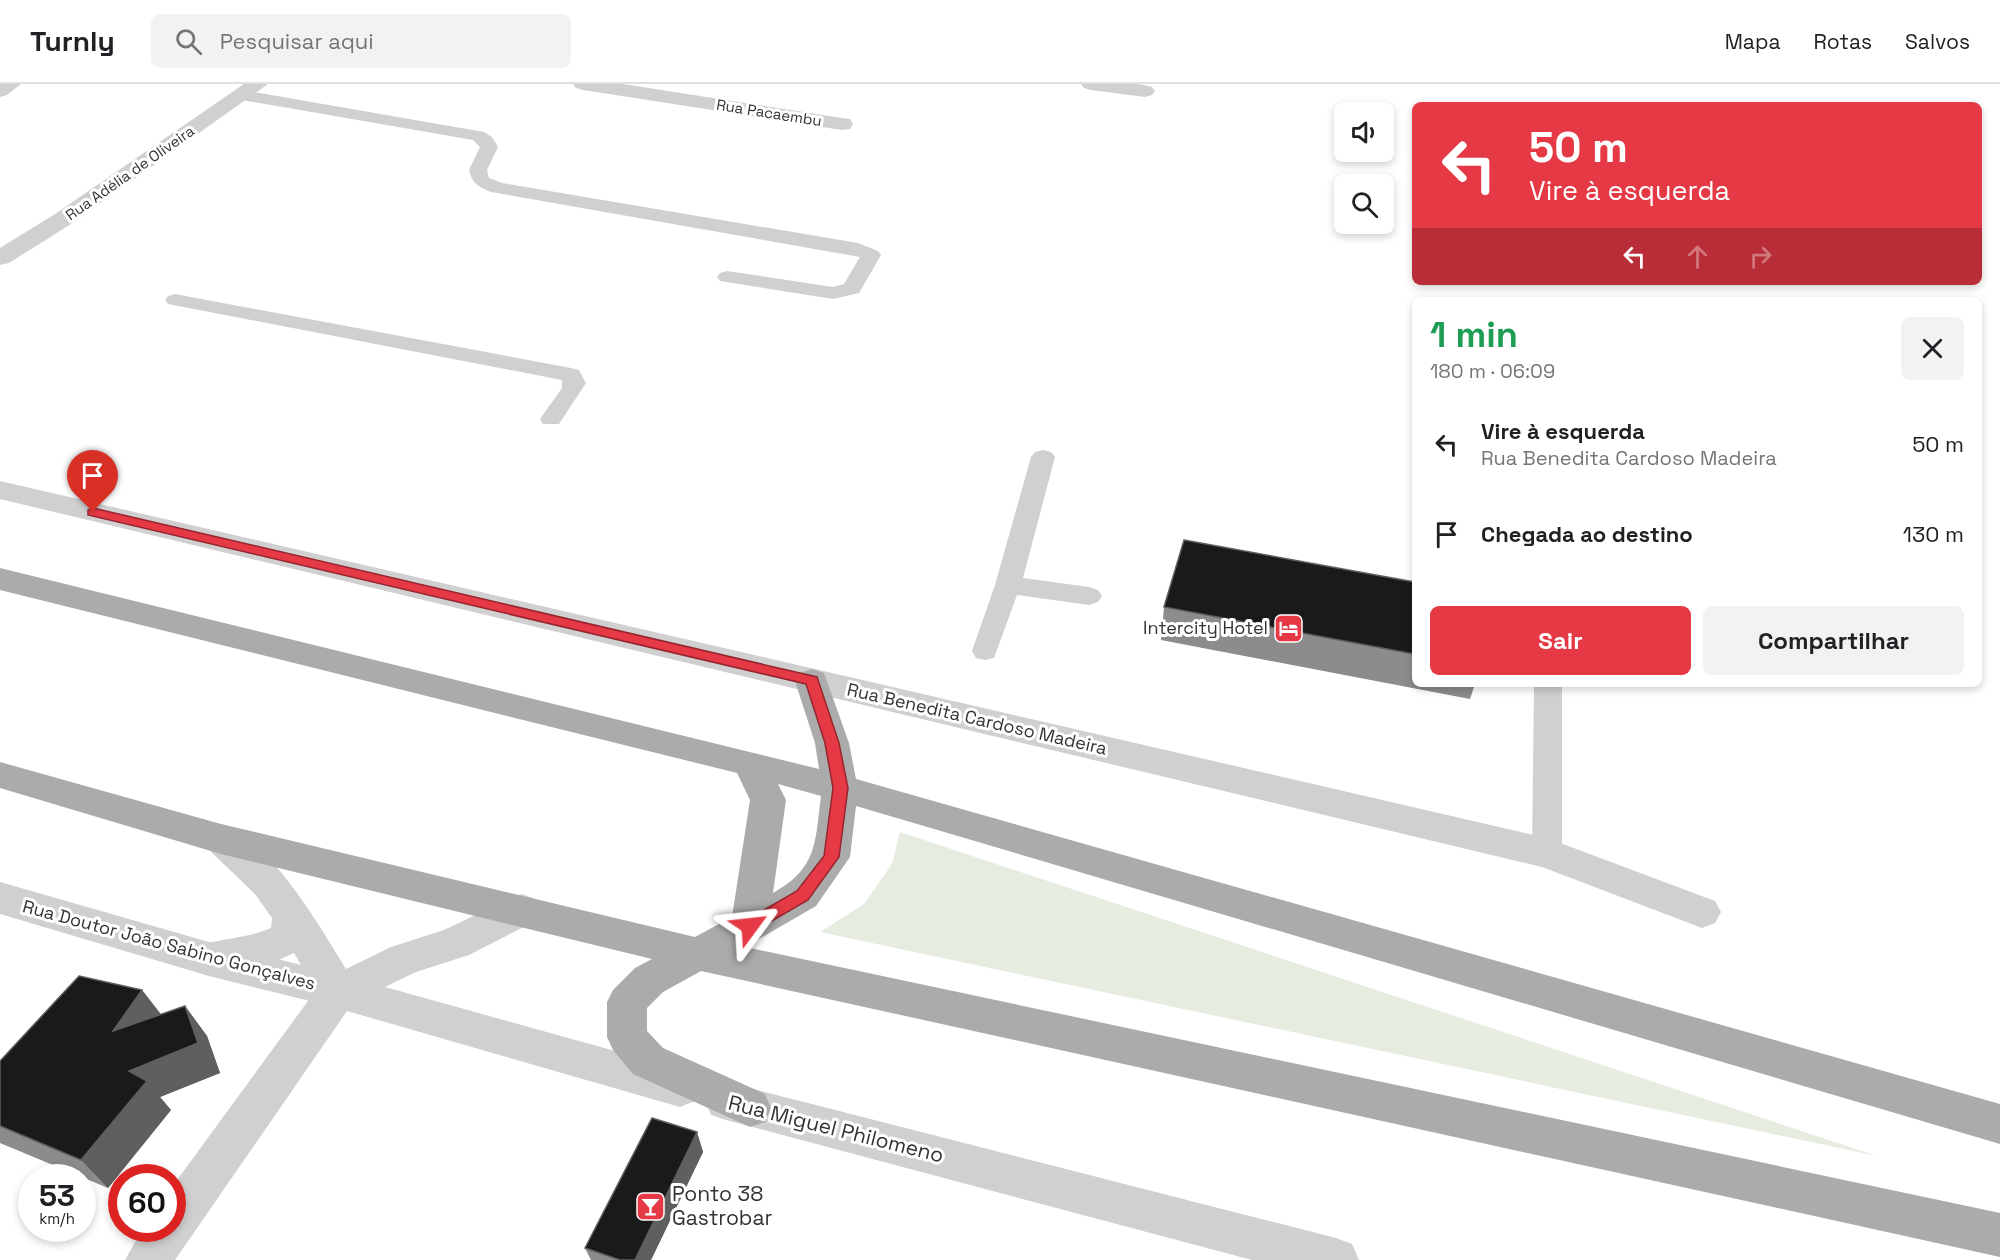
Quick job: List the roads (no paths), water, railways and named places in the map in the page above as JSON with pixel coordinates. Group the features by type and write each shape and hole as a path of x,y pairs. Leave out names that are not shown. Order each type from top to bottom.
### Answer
{"main road":[{"path":"0,579 749,763 2000,1124"},
{"path":"750,1108 648,1060 627,1036 627,1002 649,980 803,895 832,857 840,788 832,743 812,681"},
{"path":"749,763 768,800 750,926"},
{"path":"0,775 221,839 698,954 2000,1235"}],"street":[{"path":"0,91 11,84"},
{"name":"Rua Pacaembu","path":"582,84 842,124"},
{"name":"Rua Pacaembu","path":"696,102 716,84"},
{"path":"1091,84 1145,92"},
{"name":"Rua Adélia de Oliveira","path":"0,258 63,219 250,90"},
{"name":"Rua Benedita Cardoso Madeira","path":"0,490 1547,853 1702,912"},
{"path":"221,839 268,883 292,915 338,991"},
{"name":"Rua Doutor João Sabino Gonçalves","path":"0,898 209,959 338,991"},
{"path":"186,1206 338,991 405,959 455,943 522,910"},
{"path":"209,959 256,952 288,938 292,915"},
{"name":"Rua Miguel Philomeno","path":"338,991 750,1108 1336,1260"},
{"path":"148,1260 161,1242"}],"lane":[{"path":"250,90 478,136 486,141 489,147 478,170 481,181 498,188 858,249 871,255 852,289 833,293 728,278"},
{"path":"175,300 571,375 575,383 573,388 551,419"},
{"path":"986,651 1008,585 1043,457"},
{"path":"1008,585 1089,596"},
{"path":"1547,853 1548,687"}],"place":[{"name":"Intercity Hotel","path":"1289,628"},
{"name":"Ponto 38 Gastrobar","path":"651,1206"}]}
